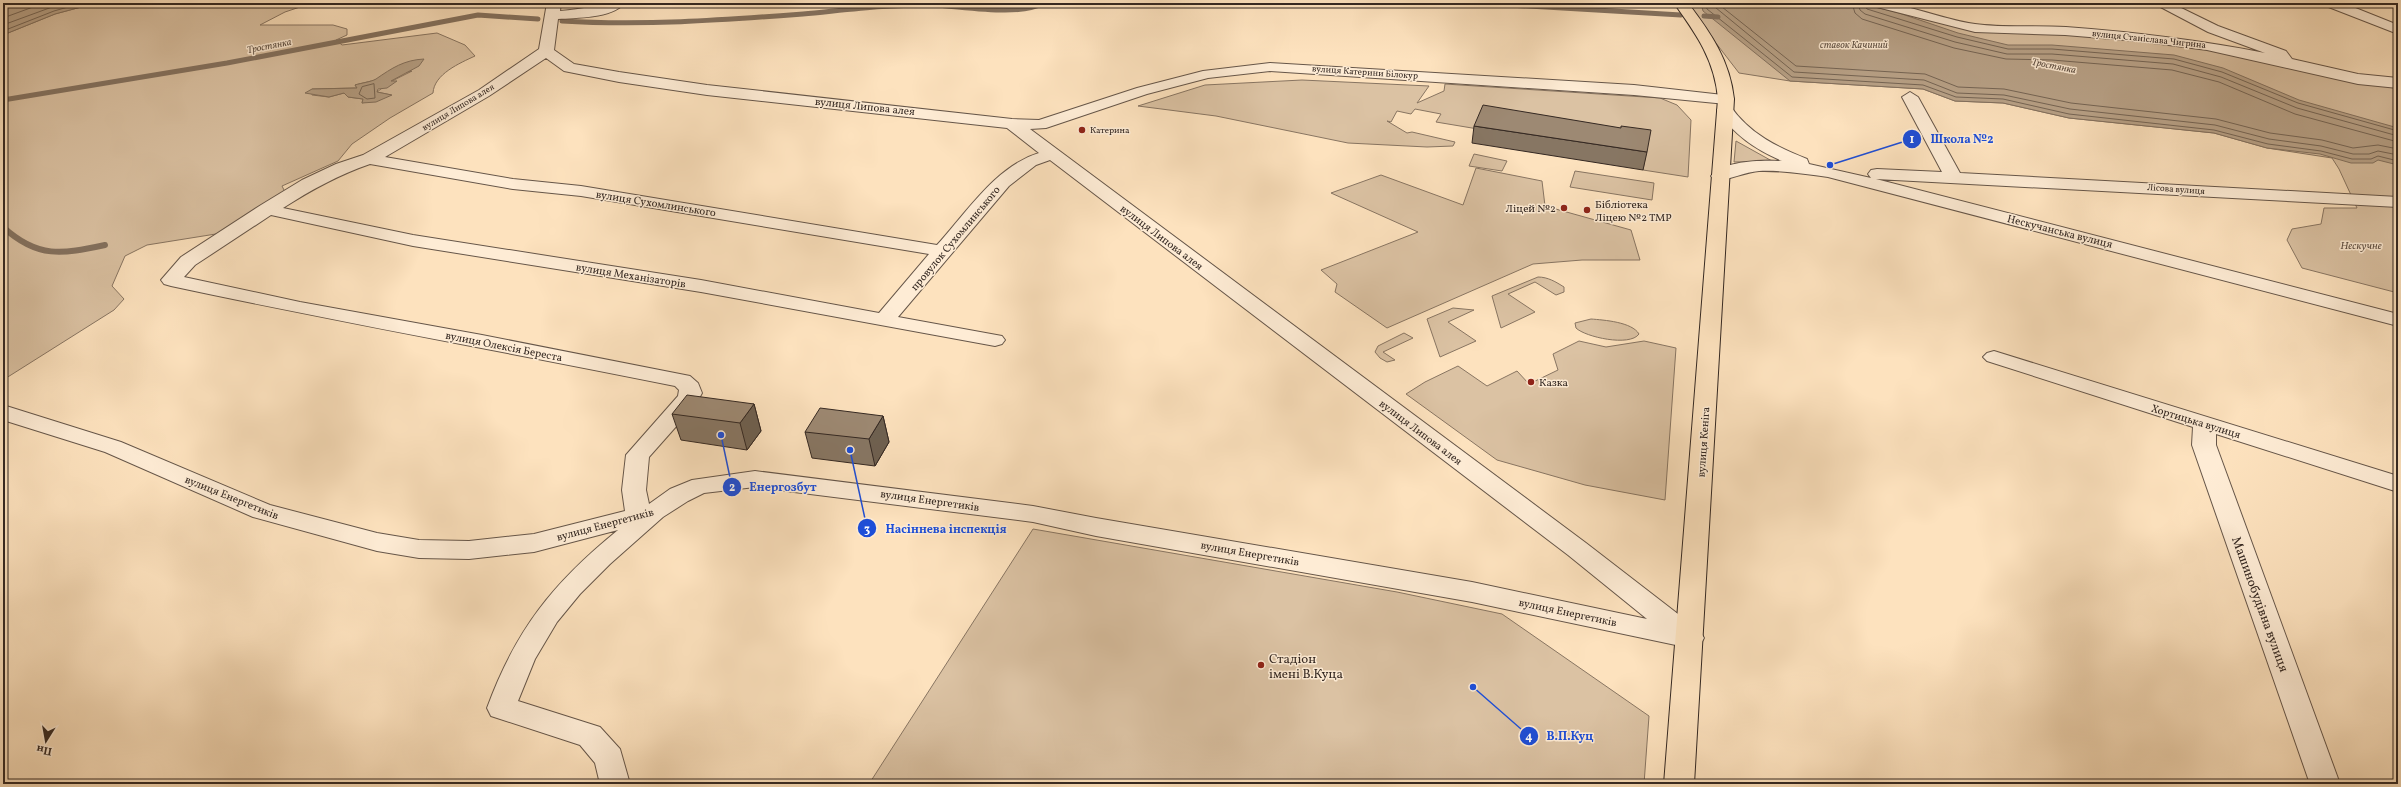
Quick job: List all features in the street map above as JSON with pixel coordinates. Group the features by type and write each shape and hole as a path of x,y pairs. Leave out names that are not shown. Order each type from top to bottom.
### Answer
{"main road":[{"name":"вулиця Кеніга","path":"1679,784 1725,104 1721,69 1714,50 1681,3"}],"street":[{"path":"546,51 553,9 590,13 602,11 617,3"},
{"name":"вулиця Станіслава Чигрина","path":"1878,3 1975,28 2065,31 2138,37 2207,46 2277,60 2285,58 2281,54 2214,29 2160,3"},
{"path":"2331,3 2398,30"},
{"name":"вулиця Липова алея","path":"171,280 188,260 267,208 315,180 342,168 369,159 484,93 546,51 570,68 612,76 707,90 1012,124 1577,549 1690,638"},
{"path":"2277,60 2358,79 2398,83"},
{"name":"вулиця Катерини Білокур","path":"1012,124 1040,124 1142,91 1208,74 1270,66 1634,90 1725,104"},
{"path":"1910,97 1954,178"},
{"path":"1725,104 1740,130 1764,146 1785,157 1829,172"},
{"name":"провулок Сухомлинського","path":"885,319 1003,182 1030,161 1052,154"},
{"name":"вулиця Сухомлинського","path":"369,159 513,184 588,193 942,251"},
{"name":"Нескучанська вулиця","path":"1720,176 1745,168 1768,166 1829,172 2398,320"},
{"name":"Лісова вулиця","path":"1829,172 2398,202"},
{"name":"вулиця Механізаторів","path":"267,208 347,227 488,253 769,297 995,340"},
{"name":"вулиця Олексія Береста","path":"171,280 300,308 482,341 682,381 690,388 691,393 688,399 638,455 634,490 647,512"},
{"name":"Хортицька вулиця","path":"1994,357 2398,484"},
{"name":"вулиця Енергетиків","path":"3,412 113,446 257,509 397,546 419,549 462,550 534,543 647,512 700,486 721,481 755,478 859,490 1033,514 1096,527 1472,592 1690,638"},
{"name":"Машинобудівна вулиця","path":"2204,423 2204,445 2275,639 2325,784"},
{"path":"615,784 609,758 590,736 545,720 501,708 514,669 535,632 566,592 647,512"}],"green space":[{"path":"96,3 312,3 285,12 260,25 333,25 347,29 347,35 336,40 342,45 437,33 465,45 475,56 455,66 443,75 434,86 433,93 390,118 352,144 338,161 282,186 285,192 222,233 147,245 125,256 112,286 124,299 114,310 3,380 3,35 55,14","holes":["412,71 390,82 377,92 391,95 362,103 363,99 348,97 344,93 329,97 312,95 312,89 357,88 355,85"]},
{"name":"ставок Качиний","path":"1685,3 1868,3 1977,32 2113,35 2211,49 2398,85 2398,293 2302,268 2287,240 2292,229 2321,224 2324,208 2357,208 2339,169 2332,158 2267,148 2214,133 2069,118 2003,103 1955,101 1923,89 1790,81 1739,73"},
{"path":"1302,80 1429,86 1417,103 1444,91 1445,84 1660,98 1677,105 1691,120 1688,177 1643,170 1647,148 1478,129 1436,122 1441,114 1415,109 1411,114 1397,111 1391,122 1387,121 1407,133 1412,132 1455,142 1453,146 1427,147 1348,143 1216,116 1138,106 1205,85"},
{"path":"1736,141 1772,161 1734,162"},
{"path":"1474,154 1507,161 1502,171 1469,166"},
{"path":"1476,168 1542,181 1545,206 1631,230 1640,260 1582,260 1533,264 1387,328 1335,292 1337,284 1321,270 1418,232 1331,193 1381,175 1463,205"},
{"path":"1575,171 1654,183 1652,200 1570,187"},
{"path":"1538,277 1549,279 1558,283 1564,287 1564,292 1556,295 1535,282 1508,294 1535,312 1501,328 1492,296"},
{"path":"1453,308 1474,310 1448,322 1476,341 1440,357 1427,319"},
{"path":"1591,319 1624,324 1639,334 1634,338 1627,340 1617,340 1588,335 1576,328 1575,323"},
{"path":"1404,333 1413,338 1383,352 1395,360 1387,362 1380,358 1375,352 1378,346"},
{"path":"1579,341 1606,347 1644,341 1676,348 1665,500 1585,485 1497,460 1406,394 1425,382 1458,366 1487,386 1517,371 1529,384 1558,370 1553,354"},
{"name":"Стадіон імені В.Куца","path":"1033,529 1397,592 1502,614 1649,716 1644,784 869,784"}],"water":[{"path":"3,3 96,3 55,14 3,35"},
{"name":"ставок Качиний","path":"1701,3 1860,3 1899,13 1958,33 2008,45 2052,45 2174,55 2223,68 2299,100 2398,128 2398,165 2378,160 2373,163 2351,163 2320,154 2267,148 2214,133 2069,118 2003,103 1955,101 1923,89 1790,81 1703,11"},
{"path":"424,59 419,66 391,81 397,81 387,88 378,89 377,92 392,95 376,102 362,103 363,99 348,97 344,93 329,97 305,93 312,89 357,88 355,85 374,80 398,65"}],"building":[{"path":"1483,105 1621,128 1621,126 1651,130 1647,152 1474,126"},
{"path":"687,395 754,404 740,423 672,414"},
{"path":"820,408 883,416 869,439 805,432"}],"waterway":[{"name":"Тростянка","path":"562,21 622,23 682,22 803,14 901,5 933,5 1006,10 1033,7 1043,3"},
{"name":"Тростянка","path":"1475,3 1681,15"},
{"name":"Тростянка","path":"3,100 227,63 478,15 538,19"},
{"name":"Тростянка","path":"1704,16 1718,17"},
{"path":"3,227 28,245 39,249 63,252 105,245"}],"place":[{"name":"Катерина","path":"1082,130"},
{"name":"Школа №2","path":"1830,165"},
{"name":"Ліцей №2","path":"1564,208"},
{"name":"Бібліотека Ліцею №2 ТМР","path":"1587,210"},
{"name":"Казка","path":"1531,382"},
{"name":"Енергозбут","path":"721,435"},
{"name":"Насіннева інспекція","path":"850,450"},
{"name":"Стадіон імені В.Куца","path":"1261,665"},
{"name":"В.П.Куц","path":"1473,687"}],"park label":[{"name":"Нескучне","path":"2361,245"}]}
